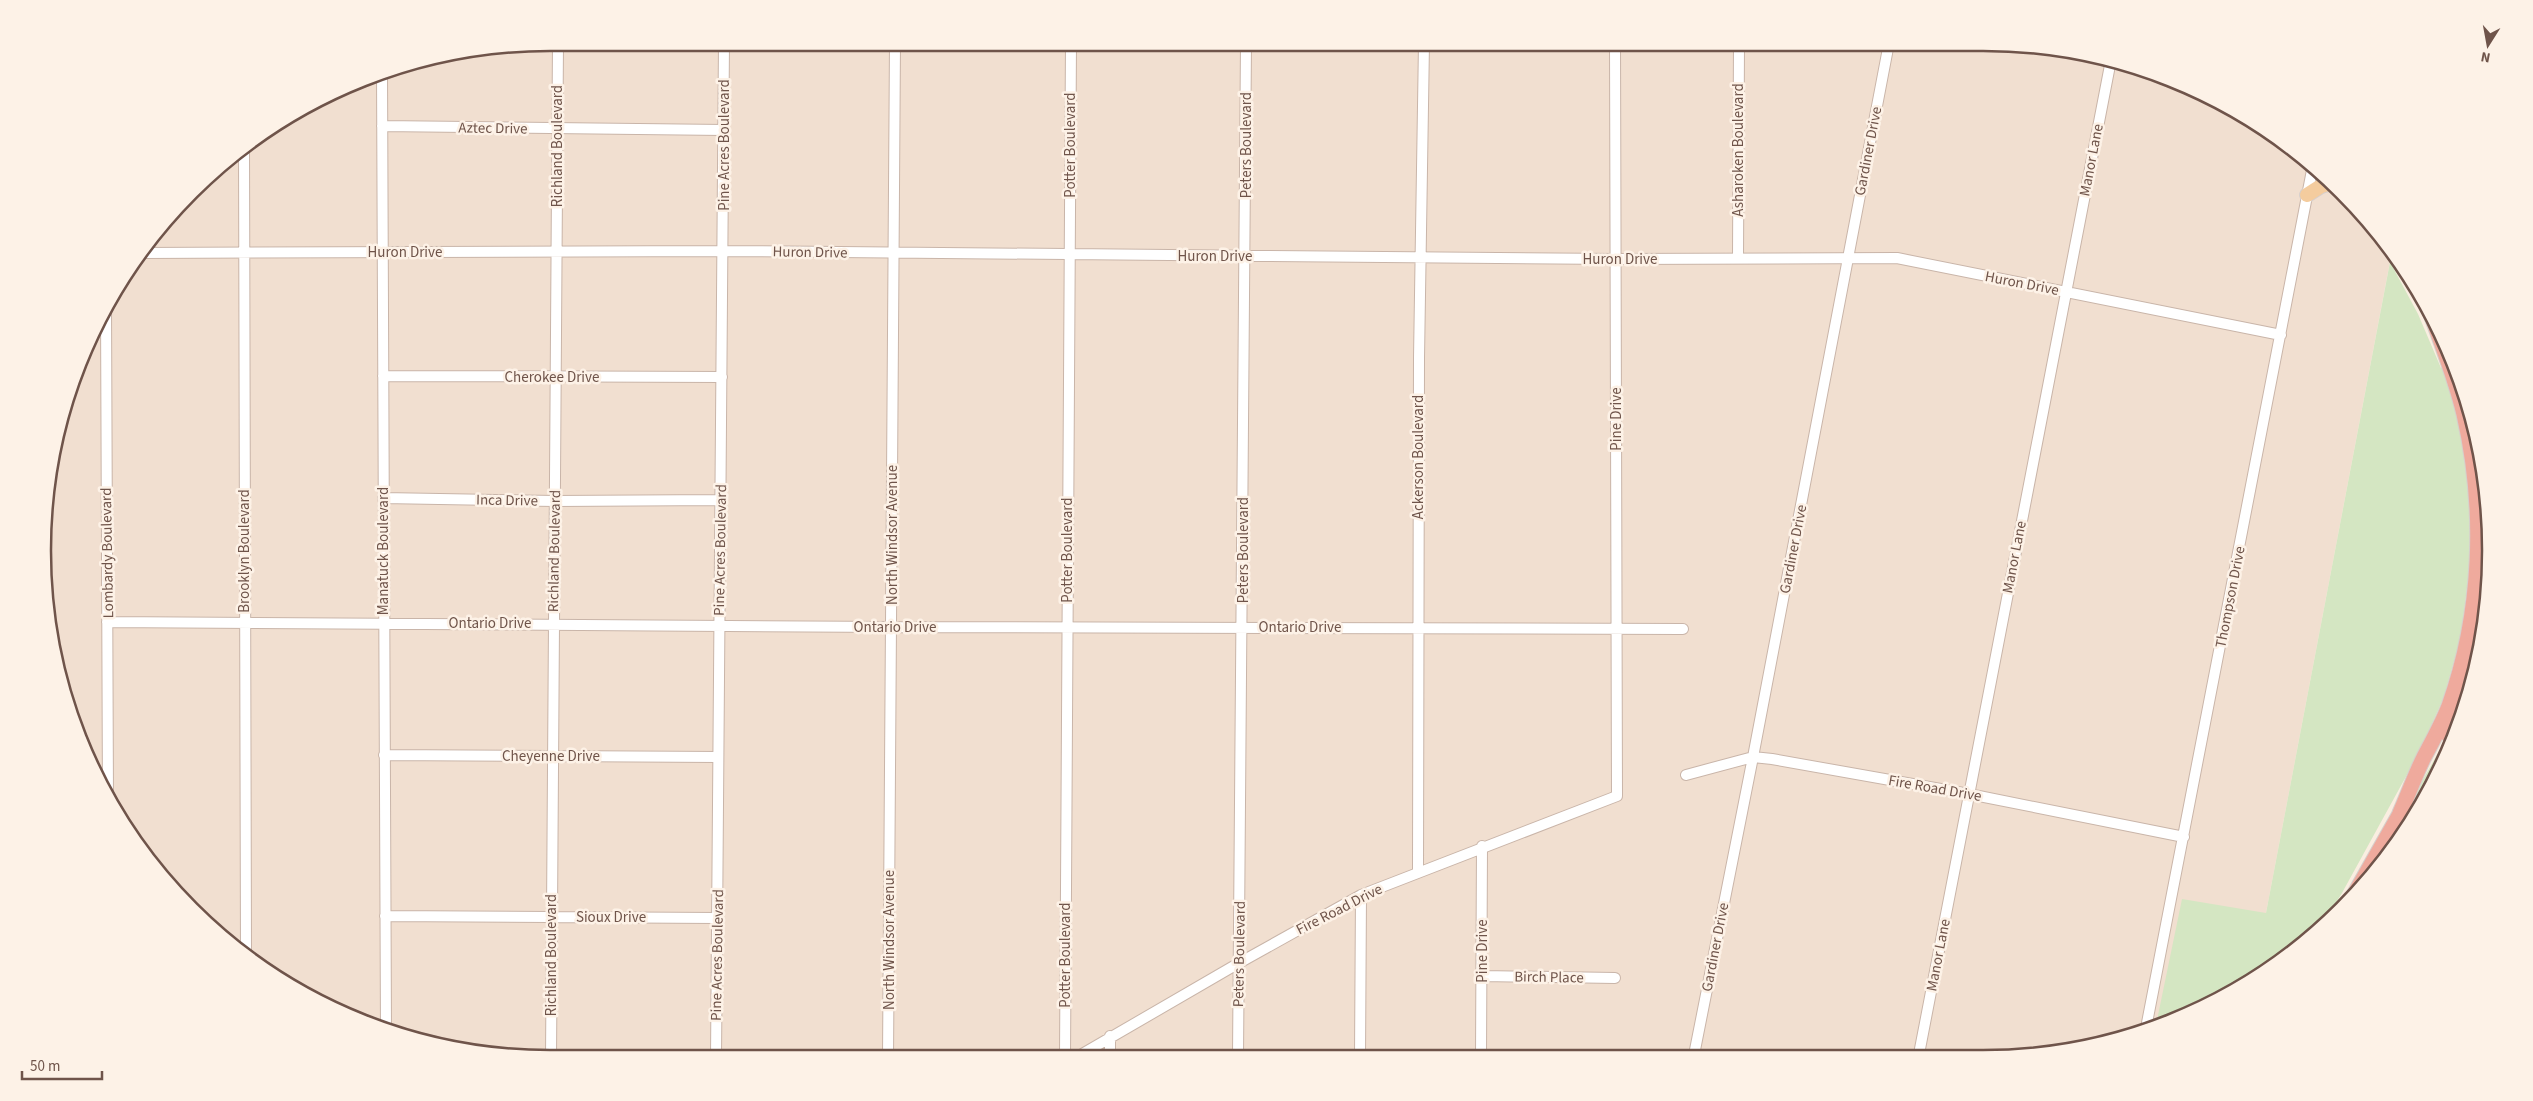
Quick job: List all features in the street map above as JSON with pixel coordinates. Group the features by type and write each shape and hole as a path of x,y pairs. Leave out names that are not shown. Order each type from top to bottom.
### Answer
{"highway":[{"path":"2400,813 2444,718 2457,680 2471,620 2477,568 2477,505 2469,440 2463,414"},
{"path":"2372,862 2449,728"}],"main road":[{"path":"2308,195 2323,185"}],"street":[{"name":"Richland Boulevard","path":"550,1050 558,51"},
{"name":"Pine Acres Boulevard","path":"716,1050 724,51"},
{"name":"North Windsor Avenue","path":"888,1050 895,51"},
{"name":"Potter Boulevard","path":"1065,1050 1071,51"},
{"name":"Peters Boulevard","path":"1238,1050 1246,51"},
{"name":"Ackerson Boulevard","path":"1418,872 1420,626 1418,507 1424,51"},
{"name":"Pine Drive","path":"1615,51 1617,796"},
{"name":"Asharoken Boulevard","path":"1738,258 1739,51"},
{"name":"Gardiner Drive","path":"1695,1050 1753,757 1887,51"},
{"name":"Manor Lane","path":"1920,1050 2110,67"},
{"name":"Manatuck Boulevard","path":"382,81 386,1022"},
{"name":"Aztec Drive","path":"382,126 724,130"},
{"name":"Brooklyn Boulevard","path":"244,156 246,946"},
{"name":"Thompson Drive","path":"2147,1021 2311,175"},
{"name":"Huron Drive","path":"150,253 723,251 1616,259 1896,258 2280,335"},
{"name":"Lombardy Boulevard","path":"106,324 108,781"},
{"name":"Cherokee Drive","path":"383,376 722,377"},
{"name":"Inca Drive","path":"383,498 555,501 721,500"},
{"name":"Ontario Drive","path":"108,622 891,627 1242,628 1420,626 1684,629"},
{"name":"Cheyenne Drive","path":"384,755 718,757"},
{"name":"Fire Road Drive","path":"1686,775 1753,757 1772,759 1970,794 2184,837"},
{"name":"Fire Road Drive","path":"1088,1050 1361,895 1482,846 1617,796"},
{"name":"Pine Drive","path":"1481,1050 1482,846"},
{"path":"1360,1050 1361,895"},
{"name":"Sioux Drive","path":"385,916 717,918"},
{"name":"Birch Place","path":"1482,976 1616,978"},
{"path":"1110,1036 1110,1050"}],"shaded area":[{"path":"550,51 1982,51 2015,52 2080,61 2112,68 2174,89 2232,118 2260,135 2312,175 2336,197 2358,221 2390,262 2266,913 2166,1015 2112,1033 2080,1040 2015,1049 550,1050 518,1049 453,1040 421,1033 359,1012 301,983 273,966 221,926 197,904 175,880 135,828 118,800 89,742 68,680 61,648 52,583 51,550 52,518 61,453 68,421 89,359 118,301 154,247 197,197 247,154 301,118 359,89 421,68 453,61 518,52"}],"green space":[{"path":"2390,262 2418,314 2441,368 2445,367 2462,422 2471,483 2472,547 2461,636 2444,697 2420,751 2334,906 2312,926 2260,966 2203,998 2157,1018 2182,899 2266,913"},
{"path":"2465,423 2477,485 2481,518 2482,557"},
{"path":"2481,578 2472,648 2463,683"},
{"path":"2442,747 2415,800 2386,845"}]}
